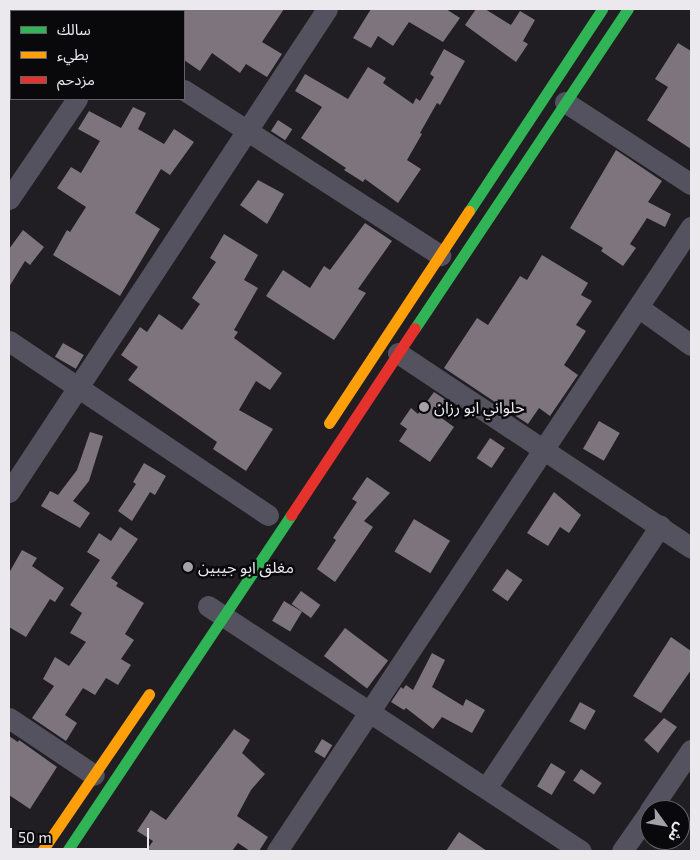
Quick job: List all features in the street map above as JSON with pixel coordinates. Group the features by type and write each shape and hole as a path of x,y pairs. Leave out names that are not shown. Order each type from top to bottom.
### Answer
{"main road":[{"path":"324,430 602,9"},
{"path":"67,851 212,608 398,353 628,9"},
{"path":"42,851 158,680"}],"street":[{"path":"9,492 249,132 327,9"},
{"path":"185,91 440,255"},
{"path":"9,199 76,100"},
{"path":"565,102 691,184"},
{"path":"277,851 691,227"},
{"path":"638,307 691,345"},
{"path":"9,341 79,386 268,515"},
{"path":"398,353 691,548"},
{"path":"486,788 660,526"},
{"path":"212,608 581,851"},
{"path":"9,718 94,775"},
{"path":"657,800 691,750"},
{"path":"622,851 640,825"}],"building":[{"path":"284,9 262,42 282,54 267,77 246,64 240,73 212,53 200,71 185,61 184,10"},
{"path":"371,9 446,9 460,18 443,42 409,22 393,46 378,36 371,48 353,38"},
{"path":"476,9 485,9 511,25 520,11 535,20 523,41 528,44 516,62 465,25"},
{"path":"678,43 691,51 691,149 647,120 668,87 655,79"},
{"path":"444,49 465,61 440,105 437,103 407,160 421,169 398,203 365,179 363,182 344,170 346,168 301,138 322,107 295,91 305,74 348,99 368,67 386,78 383,83 413,104 416,98 420,101 434,77 430,74"},
{"path":"133,107 146,113 138,129 164,144 174,129 194,142 170,175 161,169 135,213 160,229 120,296 53,255 67,230 70,232 86,207 57,188 71,167 81,173 100,141 78,129 89,111 121,128"},
{"path":"278,120 292,129 285,140 271,131"},
{"path":"616,150 662,181 648,202 671,214 665,227 647,218 630,244 636,248 623,266 601,251 603,248 570,228"},
{"path":"258,180 284,194 267,224 240,205"},
{"path":"365,223 392,241 358,289 366,293 334,340 266,296 283,270 310,288 324,266 330,270"},
{"path":"23,230 44,247 30,265 25,261 9,287 9,249"},
{"path":"224,234 258,255 244,280 258,288 234,330 238,332 234,338 282,373 270,390 256,381 239,410 273,429 246,471 213,449 217,442 128,380 138,367 121,355 140,327 147,332 159,314 182,330 200,304 192,298 216,262 210,258"},
{"path":"542,255 588,283 581,295 592,301 576,325 586,331 564,365 578,375 550,416 539,408 528,424 444,368 477,318 488,325 520,276 527,280"},
{"path":"63,343 84,355 76,369 55,357"},
{"path":"434,392 446,400 436,414 454,427 430,462 399,441 407,429 400,424 411,408 418,414"},
{"path":"599,421 620,433 604,461 583,449"},
{"path":"90,432 103,436 89,481 73,501 90,513 80,528 41,506 50,491 58,495 77,470"},
{"path":"490,438 505,448 492,468 477,458"},
{"path":"144,463 166,476 155,495 150,492 132,521 118,511 136,484 133,482"},
{"path":"367,477 390,493 364,521 373,527 335,582 317,569 336,540 333,538 357,502 352,499"},
{"path":"554,492 581,515 569,533 560,527 548,546 527,533"},
{"path":"414,519 450,541 430,573 394,552"},
{"path":"120,527 138,539 111,578 118,583 116,586 144,603 125,634 134,640 121,659 131,665 118,685 106,678 95,695 83,688 65,715 77,723 66,741 32,718 54,686 43,679 55,657 69,666 86,642 70,633 82,613 70,605 100,560 87,552 99,533 111,541"},
{"path":"22,550 37,558 32,566 64,588 55,602 50,599 26,637 9,627 9,573"},
{"path":"507,569 523,580 508,601 492,590"},
{"path":"301,591 320,605 311,618 292,604"},
{"path":"284,601 302,612 290,632 272,621"},
{"path":"345,628 388,660 367,688 324,656"},
{"path":"671,637 691,651 691,670 661,713 633,696"},
{"path":"432,653 445,660 432,687 463,706 466,699 485,710 472,733 442,717 433,729 406,708 404,710 391,702 401,687 403,689 406,685 413,690"},
{"path":"580,702 596,711 585,730 569,721"},
{"path":"664,718 677,727 658,753 644,740"},
{"path":"234,729 250,740 242,753 265,774 251,790 237,816 268,837 259,851 250,851 238,843 232,851 146,851 153,841 137,831 151,810 166,820"},
{"path":"9,736 18,742 19,740 57,767 30,809 9,795"},
{"path":"322,739 332,745 325,758 314,752"},
{"path":"551,763 566,772 552,795 537,786"},
{"path":"581,769 602,783 594,795 573,781"},
{"path":"459,832 487,851 446,851"}],"traffic: fast":[{"path":"469,211 602,9"},
{"path":"415,328 628,9"},
{"path":"67,851 291,515"}],"traffic: slow":[{"path":"329,423 469,211"},
{"path":"42,851 149,694"}],"traffic: jam":[{"path":"291,515 415,328"}],"place":[{"name":"حلواني ابو رزان","path":"424,407"},
{"name":"مغلق ابو جيبين","path":"188,567"}]}
